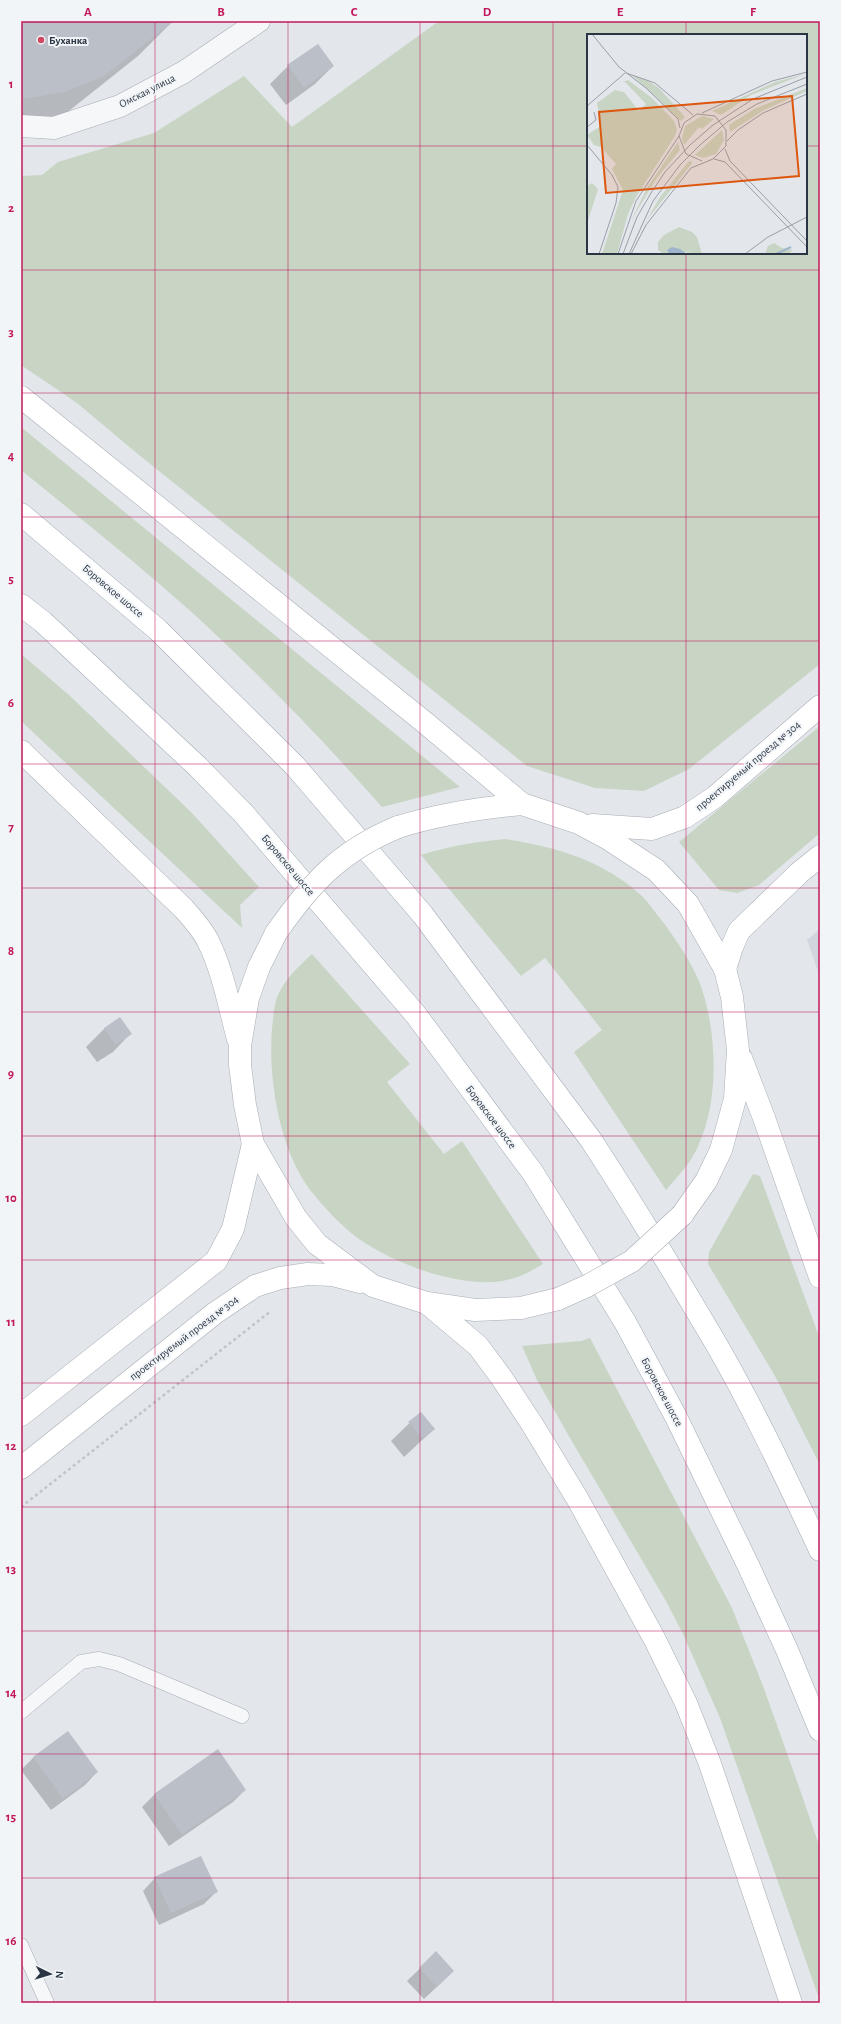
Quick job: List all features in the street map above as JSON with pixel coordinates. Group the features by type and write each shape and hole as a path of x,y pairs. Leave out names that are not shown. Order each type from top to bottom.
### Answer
{"main road":[{"path":"21,397 423,721 522,804 579,823 607,838 656,870 676,889 701,924 725,969 732,997 738,1050 735,1099 720,1150 706,1181 682,1215 632,1260 580,1290 558,1299 521,1308 475,1310 427,1303"},
{"name":"Боровское шоссе","path":"21,514 158,630 272,741 423,916 591,1140 715,1342 757,1419 820,1550"},
{"name":"Боровское шоссе","path":"21,605 43,622 192,762 244,814 416,1015 533,1172 625,1322 680,1424 755,1579 808,1697 820,1730"},
{"name":"проектируемый проезд № 304","path":"579,823 603,827 652,829 685,817 715,797 820,706"},
{"path":"21,751 184,909 208,940 217,962 240,1046 245,1105 254,1144 296,1218 317,1244 373,1286"},
{"path":"240,1046 248,998 259,967 276,933 305,893 336,863 351,851 380,834 398,827 457,811 522,804"},
{"path":"725,969 739,931 799,873 820,856"},
{"path":"738,1050 764,1118 820,1277"},
{"path":"21,1415 216,1261 233,1229 254,1144"},
{"name":"проектируемый проезд № 304","path":"21,1468 215,1313 256,1286 280,1278 308,1274 333,1275 427,1303"},
{"path":"427,1303 478,1346 501,1377 532,1424 577,1498 654,1638 686,1703 710,1764 791,2003"}],"street":[{"name":"Омская улица","path":"21,126 54,128 120,106 184,72 259,21"}],"lane":[{"path":"21,1712 82,1662 99,1658 119,1664 242,1716"},
{"path":"21,1945 47,2003"}],"path":[{"path":"21,1507 272,1310"}],"shaded area":[{"path":"820,929 820,977 807,940"}],"green space":[{"path":"439,21 820,21 820,410 818,411 820,414 820,664 689,769 644,791 595,788 527,766 139,455 77,403 21,365 21,176 42,175 58,162 154,133 244,76 292,127"},
{"path":"21,427 460,787 382,807 291,709 196,616 131,560 21,470"},
{"path":"21,654 69,695 192,813 259,887 240,905 242,928 21,721"},
{"path":"820,726 820,833 759,885 737,893 719,890 679,842"},
{"path":"505,839 542,846 578,857 595,864 627,884 645,899 663,922 678,943 699,981 710,1019 714,1062 710,1106 706,1126 693,1157 666,1190 574,1052 602,1030 545,958 521,976 421,855 462,845"},
{"path":"312,954 410,1064 387,1082 444,1154 462,1141 543,1264 517,1277 490,1282 451,1278 410,1266 359,1239 336,1220 303,1180 284,1137 278,1113 274,1088 271,1040 275,1006 282,987 298,967"},
{"path":"753,1174 760,1176 820,1339 820,1465 775,1376 708,1264 709,1252"},
{"path":"590,1338 732,1608 763,1686 799,1787 820,1848 820,2001 720,1718 683,1634 666,1601 537,1380 522,1346 581,1341"}],"building":[{"path":"21,21 174,21 103,77 65,92 30,98 21,98"},
{"path":"318,44 334,66 304,88 287,65"},
{"path":"120,1017 132,1034 115,1045 104,1028"},
{"path":"421,1412 435,1429 423,1439 408,1422"},
{"path":"68,1731 98,1772 63,1799 33,1757"},
{"path":"218,1749 246,1790 182,1835 154,1794"},
{"path":"201,1856 218,1892 171,1913 154,1877"},
{"path":"436,1951 454,1971 437,1987 419,1968"}],"place":[{"name":"Буханка","path":"41,40"}]}
